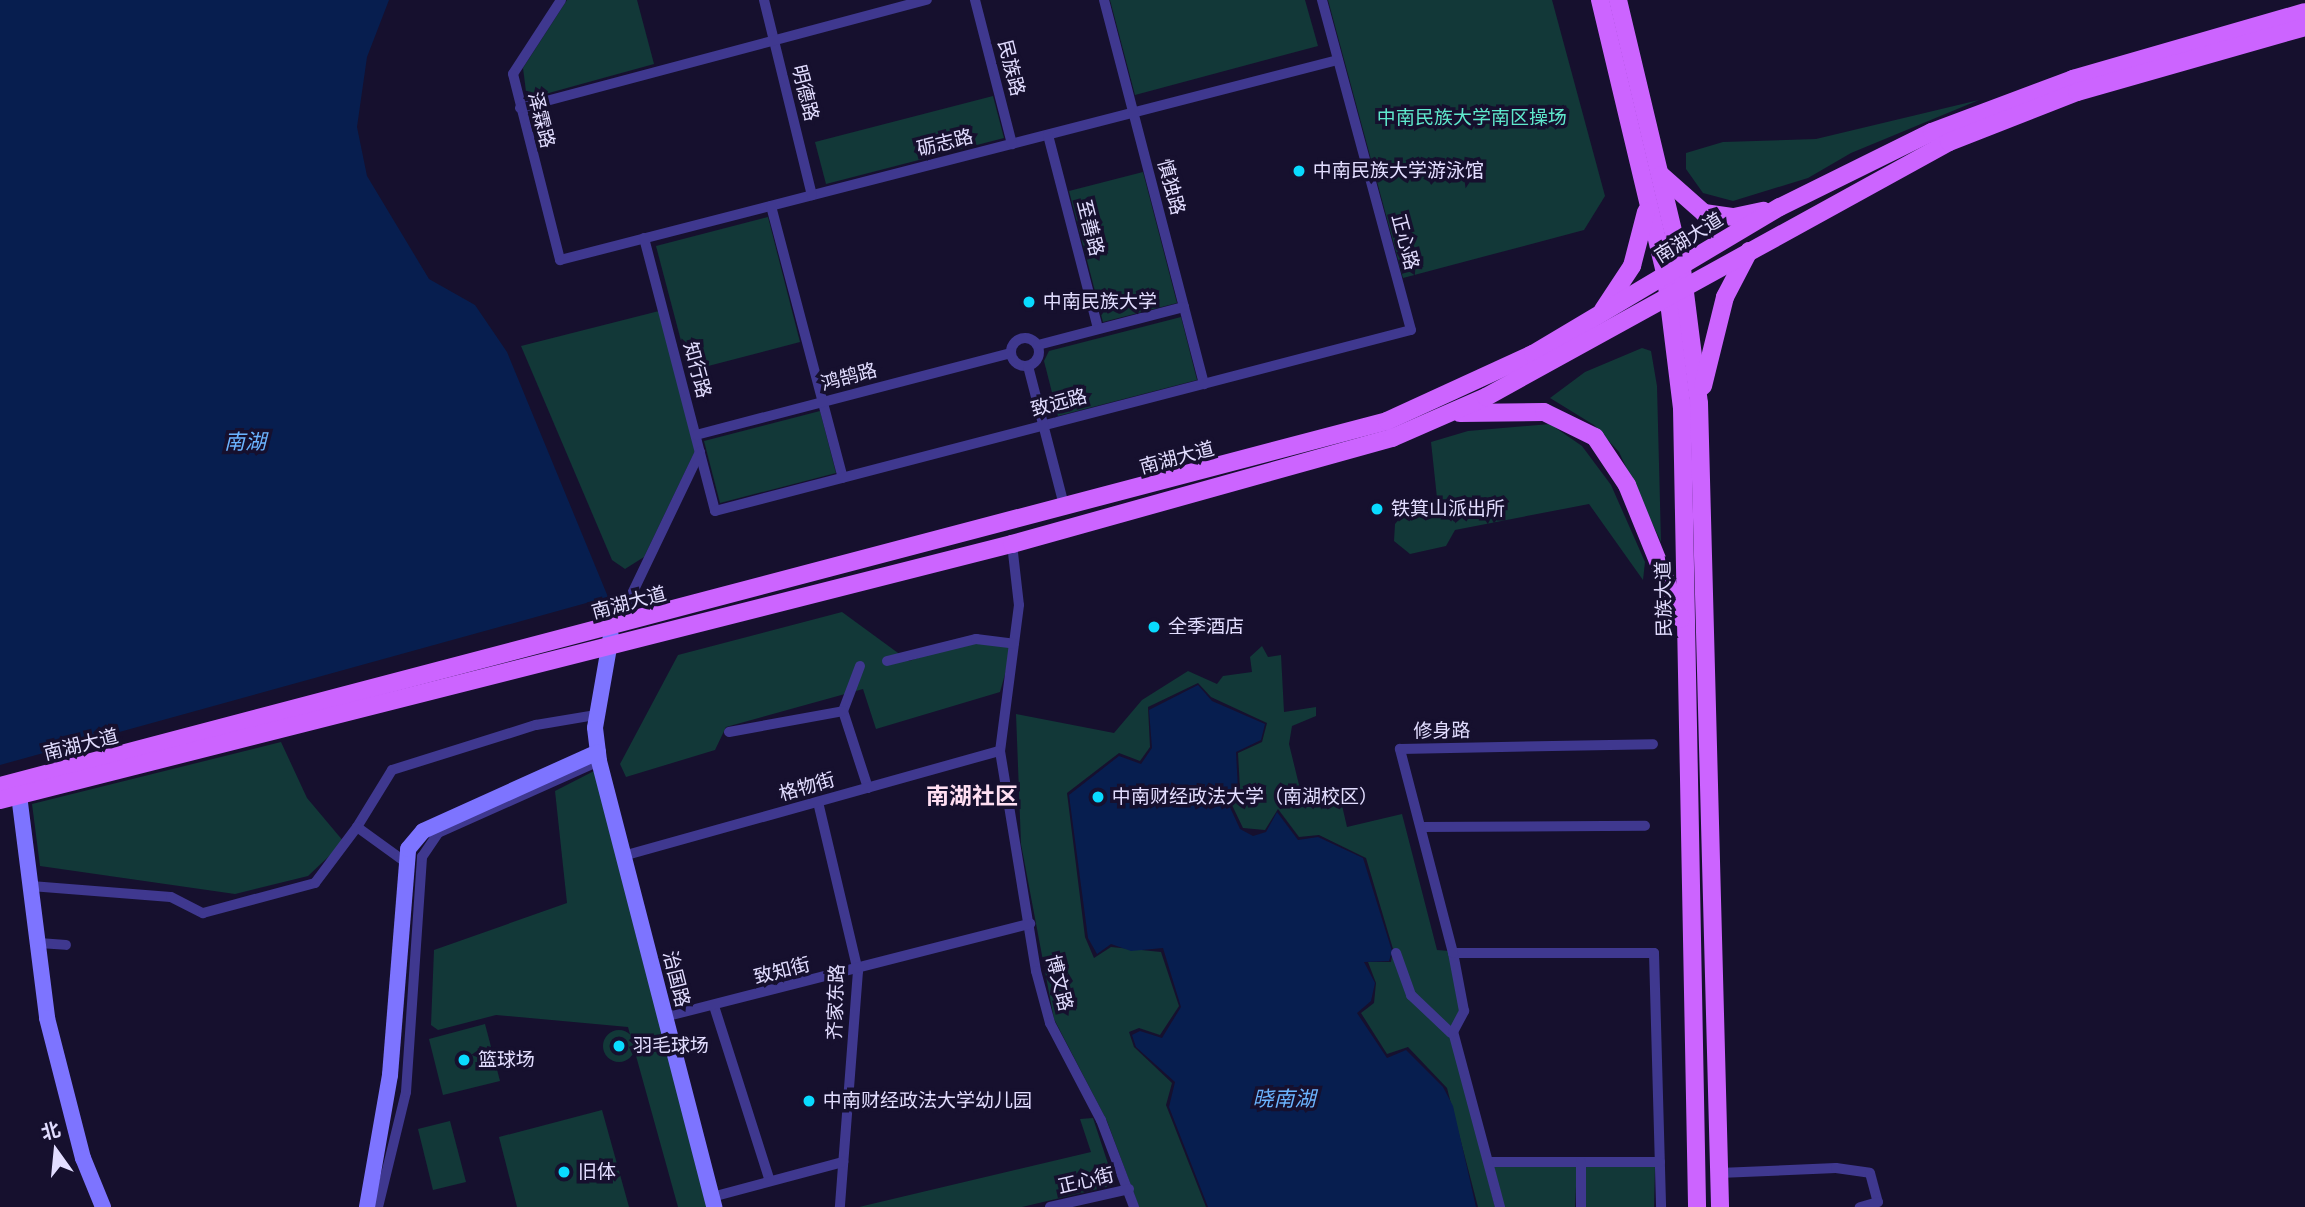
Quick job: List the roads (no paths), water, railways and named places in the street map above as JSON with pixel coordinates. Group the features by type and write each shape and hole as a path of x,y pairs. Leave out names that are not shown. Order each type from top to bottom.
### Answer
{"main road":[{"name":"民族大道","path":"1600,0 1666,278 1682,408 1697,1207"},
{"path":"1618,0 1682,269 1699,403 1720,1207"},
{"name":"南湖大道","path":"0,800 613,635 1412,412 1596,318 1682,269 1780,207 2011,100 2305,12"},
{"name":"南湖大道","path":"0,786 613,635 1012,544 1344,453 1453,414 1668,297 1751,248 1993,124 2077,92 2305,27"},
{"path":"1661,175 1694,206 1716,217 1780,207"},
{"path":"1596,318 1632,267 1648,201"},
{"path":"1699,403 1726,297 1751,248"},
{"path":"1453,414 1544,412 1595,437 1627,485 1685,629"}],"street":[{"name":"泽霖路","path":"560,260 520,108 514,71 561,0"},
{"name":"明德路","path":"764,0 812,195"},
{"path":"876,0 879,13"},
{"path":"520,108 927,0"},
{"name":"民族路","path":"975,0 1012,144"},
{"name":"慎独路","path":"1104,0 1203,384"},
{"name":"正心路","path":"1322,0 1411,330"},
{"name":"砺志路","path":"560,260 1338,60"},
{"name":"至善路","path":"1048,135 1098,329"},
{"path":"771,206 843,478"},
{"name":"知行路","path":"644,239 715,511"},
{"path":"1028,366 1037,359 1038,345 1184,307"},
{"name":"致远路","path":"715,511 1411,330"},
{"name":"鸿鹄路","path":"696,435 1010,353 1021,338 1038,345"},
{"path":"1010,353 1028,366 1066,509"},
{"path":"613,635 700,452"},
{"name":"博文路","path":"1012,544 1019,605 1000,751 1030,924 1050,1023 1129,1189 1134,1207"},
{"name":"治国路","path":"613,635 596,715 598,757 713,1202"},
{"path":"887,662 976,639 1014,644"},
{"path":"860,666 843,711 867,788"},
{"path":"729,732 843,711"},
{"path":"31,886 171,897 203,913 315,883 357,827 393,770 536,725 596,715"},
{"name":"修身路","path":"1500,1207 1453,1032 1464,1011 1453,953 1400,749 1653,744"},
{"name":"格物街","path":"623,856 1000,751"},
{"path":"366,1207 390,1075 404,861 423,831 598,757"},
{"path":"378,1207 406,1092 422,857 438,833 598,757"},
{"path":"19,795 39,943 65,1098 103,1207"},
{"name":"齐家东路","path":"818,802 858,971 840,1207"},
{"path":"1421,827 1645,826"},
{"path":"357,827 404,861"},
{"name":"致知街","path":"664,1017 858,971 1030,924"},
{"path":"39,943 66,945"},
{"path":"1396,953 1411,995 1451,1033"},
{"path":"1453,953 1654,953 1661,1207"},
{"path":"714,1006 769,1178"},
{"path":"713,1202 769,1178 843,1162"},
{"path":"1581,1162 1581,1207"},
{"path":"1489,1163 1660,1162"},
{"path":"1719,1174 1836,1168 1870,1173 1878,1202 1860,1207"},
{"name":"正心街","path":"1050,1207 1129,1189"}],"water":[{"name":"南湖","path":"0,0 389,0 367,57 357,127 367,176 429,279 475,305 507,352 608,597 0,765"},
{"name":"晓南湖","path":"1198,685 1212,701 1265,724 1261,740 1236,752 1238,789 1228,803 1240,829 1253,836 1266,832 1277,812 1298,840 1318,837 1363,858 1392,951 1389,961 1364,962 1375,983 1371,1001 1357,1013 1387,1058 1406,1050 1443,1087 1453,1106 1476,1207 1208,1207 1169,1107 1175,1082 1136,1047 1132,1035 1140,1031 1162,1038 1181,1007 1163,948 1131,951 1111,944 1097,954 1088,938 1069,795 1119,756 1141,764 1152,748 1149,710"}],"place":[{"name":"中南民族大学游泳馆","path":"1299,171"},
{"name":"中南民族大学","path":"1029,302"},
{"name":"铁箕山派出所","path":"1377,509"},
{"name":"全季酒店","path":"1154,627"},
{"name":"中南财经政法大学（南湖校区）","path":"1098,797"},
{"name":"羽毛球场","path":"619,1046"},
{"name":"篮球场","path":"464,1060"},
{"name":"中南财经政法大学幼儿园","path":"809,1101"},
{"name":"旧体","path":"564,1172"}],"district":[{"name":"南湖社区","path":"972,795"}],"park label":[{"name":"中南民族大学南区操场","path":"1472,118"}]}
